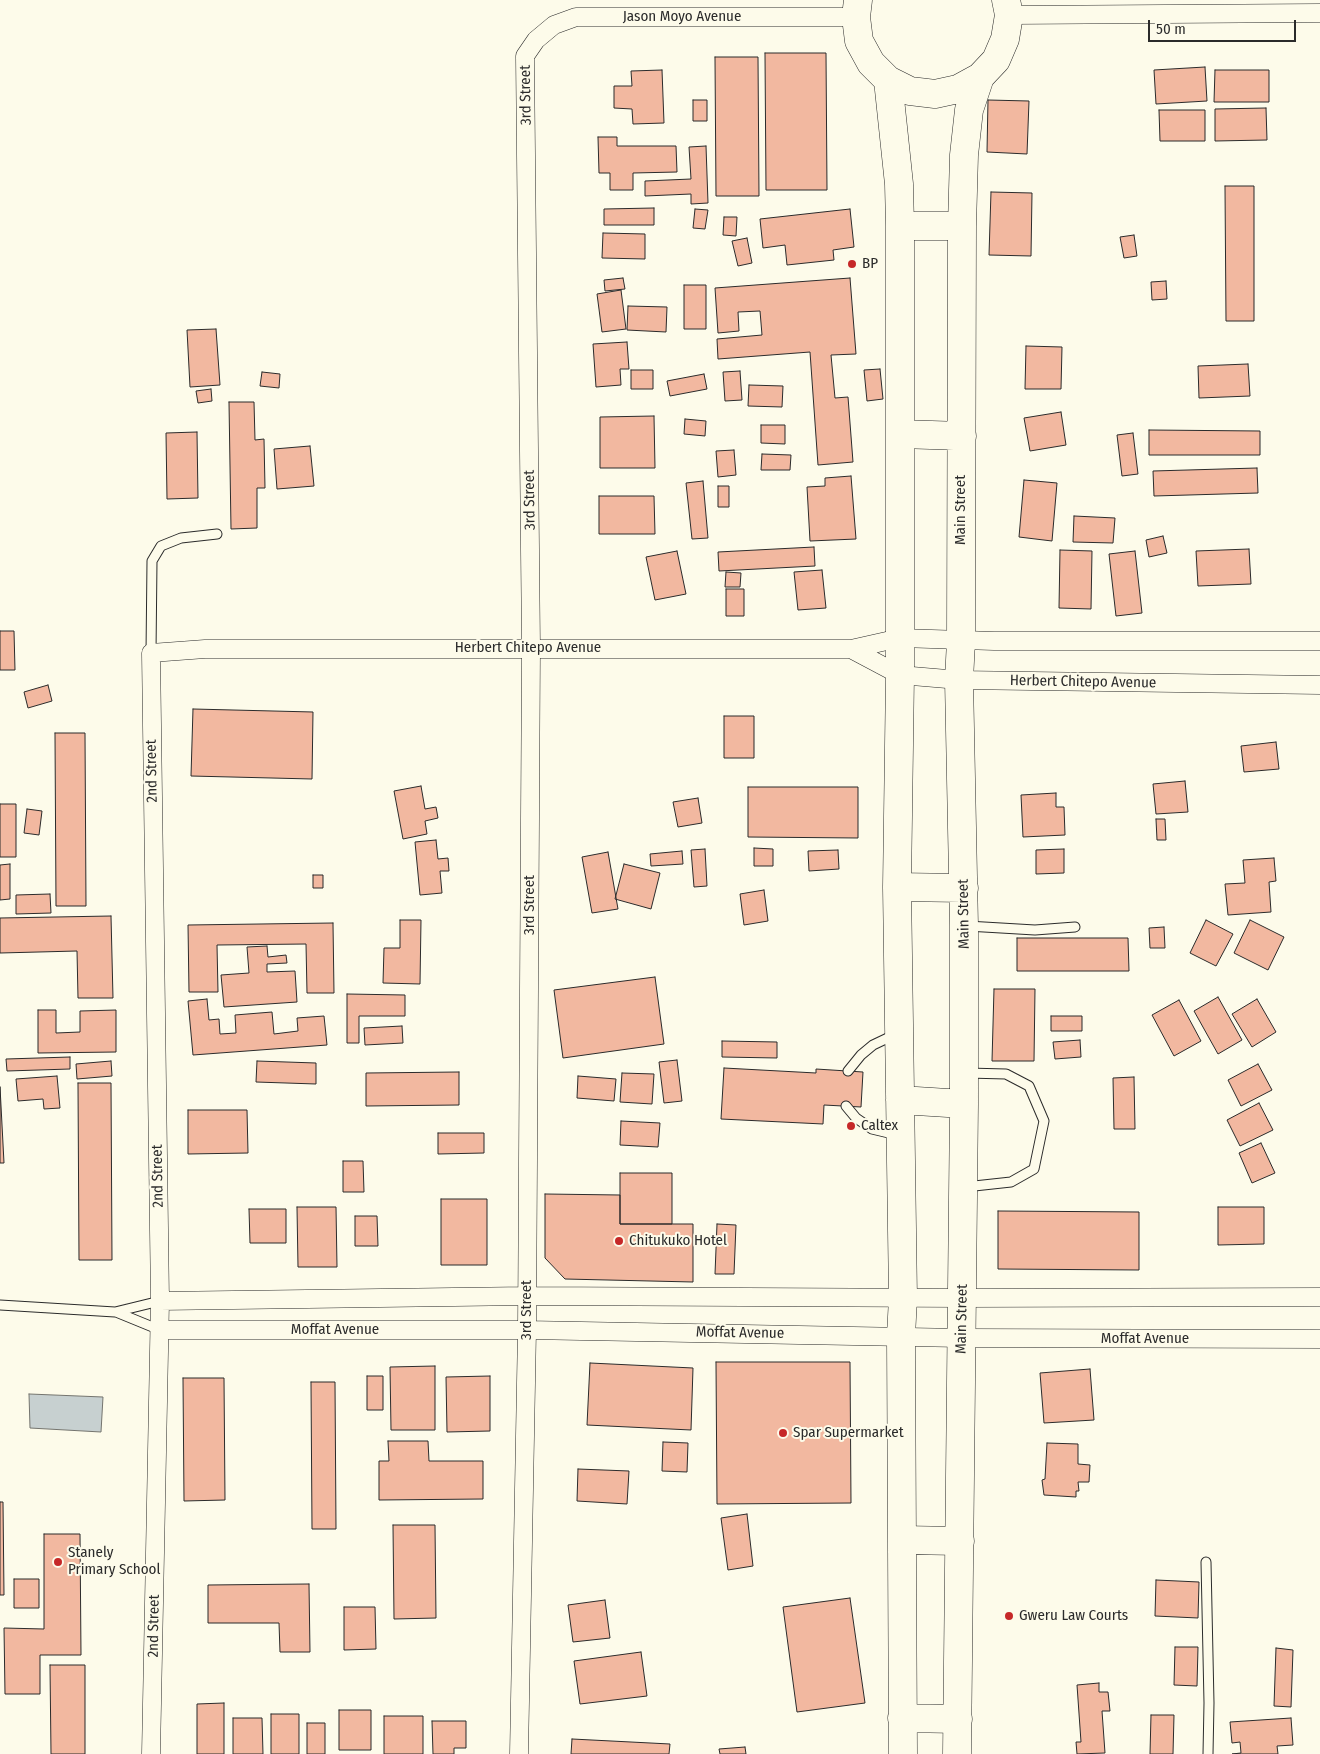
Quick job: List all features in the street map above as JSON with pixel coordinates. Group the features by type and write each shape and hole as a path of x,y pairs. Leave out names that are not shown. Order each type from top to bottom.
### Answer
{"highway":[{"name":"Main Street","path":"857,9 859,42 871,63 888,80 910,91 935,94 958,89 980,77 996,60 1005,39 1007,8"},
{"name":"Main Street","path":"957,1754 964,1104 964,888 959,680 961,641 962,226 964,155 968,110 980,77"},
{"path":"888,80 899,184 900,226 900,674 897,887 903,1298 901,1336 902,1754"},
{"path":"900,226 962,226"},
{"path":"900,434 962,436"},
{"path":"897,887 964,888"},
{"path":"900,1100 964,1104"},
{"path":"902,1540 960,1541"},
{"path":"902,1718 958,1719"}],"street":[{"path":"1007,8 1320,13"},
{"name":"Jason Moyo Avenue","path":"525,56 536,40 554,25 576,17 857,9"},
{"name":"3rd Street","path":"519,1754 527,1330 531,648 525,56"},
{"name":"Herbert Chitepo Avenue","path":"150,653 205,649 852,649 900,638 961,641 1320,641"},
{"name":"Herbert Chitepo Avenue","path":"852,649 900,674 959,680 1320,685"},
{"name":"2nd Street","path":"150,653 160,1301 151,1754"},
{"name":"Moffat Avenue","path":"160,1301 527,1296 903,1298 1320,1297"},
{"name":"Moffat Avenue","path":"160,1330 527,1330 962,1338 1320,1339"}],"lane":[{"path":"150,653 152,561 161,546 181,538 217,534"},
{"path":"964,926 1034,930 1075,927"},
{"path":"848,1071 861,1055 873,1045 900,1032"},
{"path":"963,1187 1010,1182 1034,1169 1044,1121 1029,1086 1006,1074 964,1073"},
{"path":"846,1106 856,1118 872,1129 900,1136"},
{"path":"0,1305 115,1312 160,1301"},
{"path":"115,1312 160,1330"},
{"path":"1206,1562 1209,1703 1208,1754"}],"shaded area":[{"path":"29,1394 103,1397 101,1432 30,1428"}],"building":[{"path":"765,53 826,53 827,190 766,190"},
{"path":"715,57 758,57 759,196 716,196"},
{"path":"1205,67 1207,101 1156,104 1154,70"},
{"path":"662,70 664,123 633,124 632,109 614,108 614,86 632,86 631,71"},
{"path":"1215,70 1269,70 1269,102 1214,102"},
{"path":"693,100 707,100 707,121 693,121"},
{"path":"988,100 1029,101 1027,154 987,152"},
{"path":"1266,108 1267,140 1215,141 1215,109"},
{"path":"1159,110 1205,110 1205,141 1160,141"},
{"path":"598,137 617,137 617,146 676,146 677,172 633,173 633,190 610,190 610,173 599,173"},
{"path":"706,146 708,203 691,204 691,194 645,196 645,181 691,179 689,147"},
{"path":"1225,186 1254,186 1254,321 1226,321"},
{"path":"991,192 1032,193 1031,256 989,255"},
{"path":"654,208 654,225 604,225 604,209"},
{"path":"695,209 708,210 705,229 693,228"},
{"path":"850,209 854,247 833,250 834,260 787,265 785,245 763,248 760,219"},
{"path":"724,217 737,217 736,236 723,235"},
{"path":"603,233 645,234 645,259 602,258"},
{"path":"1134,235 1137,256 1124,258 1120,237"},
{"path":"747,238 752,263 738,266 732,241"},
{"path":"623,278 625,289 605,291 604,280"},
{"path":"850,278 856,354 831,355 835,398 848,397 853,462 818,465 810,352 718,359 717,339 762,335 760,311 738,312 739,331 718,333 715,288"},
{"path":"1166,281 1167,299 1152,300 1151,282"},
{"path":"684,285 706,285 706,329 684,329"},
{"path":"621,290 626,329 602,332 597,294"},
{"path":"628,306 667,307 666,332 627,330"},
{"path":"216,329 220,385 190,387 187,330"},
{"path":"627,342 629,369 620,369 621,385 596,387 593,344"},
{"path":"1026,346 1062,347 1061,389 1025,389"},
{"path":"1248,364 1250,396 1199,398 1198,366"},
{"path":"880,369 883,399 867,401 864,370"},
{"path":"631,370 653,370 653,389 631,389"},
{"path":"740,371 742,400 725,401 723,372"},
{"path":"262,372 280,374 279,388 260,386"},
{"path":"704,374 707,389 670,396 667,381"},
{"path":"749,385 783,386 782,407 748,406"},
{"path":"211,389 212,401 198,403 196,391"},
{"path":"229,402 254,402 255,440 264,439 265,488 257,488 257,528 231,529"},
{"path":"1061,412 1066,445 1030,451 1024,418"},
{"path":"654,416 655,468 600,468 600,417"},
{"path":"685,419 706,421 705,436 684,434"},
{"path":"761,425 785,425 785,444 761,443"},
{"path":"1149,430 1260,431 1260,455 1149,455"},
{"path":"197,432 198,498 167,499 166,433"},
{"path":"1133,433 1138,474 1122,476 1117,435"},
{"path":"310,446 314,486 277,489 274,449"},
{"path":"734,450 736,475 718,477 716,451"},
{"path":"762,454 791,455 790,470 761,470"},
{"path":"1257,468 1258,493 1154,496 1153,471"},
{"path":"851,476 856,539 810,541 807,487 825,486 825,478"},
{"path":"1024,480 1057,483 1052,541 1019,537"},
{"path":"703,481 708,538 692,539 686,483"},
{"path":"718,486 729,486 729,507 718,507"},
{"path":"599,496 654,496 655,534 599,534"},
{"path":"1074,516 1115,518 1113,543 1073,542"},
{"path":"1163,536 1167,553 1149,557 1146,540"},
{"path":"814,547 815,566 719,571 718,552"},
{"path":"1249,549 1251,584 1198,586 1196,551"},
{"path":"1060,550 1092,551 1091,609 1059,608"},
{"path":"677,551 686,594 655,600 646,557"},
{"path":"1135,551 1142,613 1116,616 1109,554"},
{"path":"822,570 826,608 798,610 794,572"},
{"path":"726,572 741,573 740,587 725,587"},
{"path":"726,589 744,589 744,616 726,616"},
{"path":"0,631 14,631 15,670 0,670"},
{"path":"48,685 52,701 28,708 24,692"},
{"path":"193,709 313,712 312,779 191,776"},
{"path":"724,716 754,716 754,758 724,758"},
{"path":"55,733 85,733 86,906 56,906"},
{"path":"1276,742 1279,769 1244,772 1241,746"},
{"path":"1185,781 1188,812 1156,814 1153,784"},
{"path":"421,786 425,809 436,807 438,818 425,821 427,834 403,839 394,791"},
{"path":"748,787 858,787 858,838 748,837"},
{"path":"1056,793 1056,807 1064,807 1065,835 1023,837 1021,795"},
{"path":"698,798 702,823 678,827 673,802"},
{"path":"0,804 16,804 16,857 0,857"},
{"path":"27,809 42,811 39,835 24,833"},
{"path":"1156,819 1165,819 1166,840 1157,840"},
{"path":"436,840 438,859 448,858 449,871 440,871 442,893 420,895 415,842"},
{"path":"754,848 773,849 773,866 754,866"},
{"path":"705,849 707,886 694,887 691,850"},
{"path":"1064,849 1064,873 1036,874 1036,850"},
{"path":"838,850 839,869 809,871 808,851"},
{"path":"682,851 683,864 651,866 650,854"},
{"path":"608,852 618,909 592,913 582,857"},
{"path":"1274,858 1276,881 1269,882 1271,912 1228,915 1225,884 1245,883 1243,860"},
{"path":"10,864 10,899 0,900 0,865"},
{"path":"624,864 660,873 651,909 615,899"},
{"path":"313,875 323,875 323,888 313,888"},
{"path":"764,890 768,921 744,925 740,894"},
{"path":"50,894 51,913 16,914 16,895"},
{"path":"111,916 113,998 78,998 77,951 0,953 0,918"},
{"path":"400,920 421,920 420,984 383,983 384,948 400,948"},
{"path":"1206,920 1233,934 1216,966 1190,953"},
{"path":"1250,920 1284,937 1268,970 1234,953"},
{"path":"333,923 334,993 307,993 306,944 217,945 218,992 189,992 188,925"},
{"path":"1164,927 1165,948 1150,948 1149,928"},
{"path":"1017,938 1128,938 1129,971 1017,971"},
{"path":"267,946 268,957 286,955 287,963 267,964 267,972 295,971 297,1002 224,1007 221,975 249,973 247,947"},
{"path":"655,977 664,1044 563,1058 554,990"},
{"path":"994,989 1035,989 1034,1061 992,1061"},
{"path":"347,994 405,995 405,1016 359,1016 359,1043 347,1043"},
{"path":"1218,997 1242,1040 1218,1054 1194,1011"},
{"path":"207,999 209,1020 219,1019 220,1034 236,1033 235,1015 272,1012 274,1034 298,1031 297,1018 324,1016 327,1045 193,1055 188,1001"},
{"path":"1257,999 1276,1032 1252,1047 1232,1014"},
{"path":"1179,1000 1201,1041 1174,1056 1152,1015"},
{"path":"38,1010 56,1010 56,1033 80,1032 80,1011 116,1010 116,1052 38,1053"},
{"path":"1051,1016 1082,1016 1082,1031 1051,1031"},
{"path":"402,1026 403,1043 365,1045 364,1028"},
{"path":"1080,1040 1081,1057 1055,1059 1053,1042"},
{"path":"722,1041 777,1042 777,1058 722,1057"},
{"path":"70,1057 70,1069 7,1071 6,1059"},
{"path":"677,1060 682,1101 664,1103 659,1062"},
{"path":"111,1061 112,1076 77,1079 76,1064"},
{"path":"257,1061 316,1063 316,1084 256,1082"},
{"path":"1258,1064 1272,1090 1241,1106 1228,1080"},
{"path":"724,1068 816,1073 816,1069 863,1072 861,1107 824,1105 823,1124 721,1119"},
{"path":"459,1072 459,1105 366,1106 366,1073"},
{"path":"622,1073 654,1074 652,1104 620,1102"},
{"path":"57,1076 60,1108 44,1109 43,1099 18,1101 16,1079"},
{"path":"578,1076 616,1079 614,1101 577,1098"},
{"path":"1134,1077 1135,1129 1114,1129 1113,1078"},
{"path":"78,1083 111,1083 112,1260 79,1260"},
{"path":"0,1087 4,1163 0,1163"},
{"path":"1259,1103 1273,1130 1240,1146 1227,1120"},
{"path":"188,1110 247,1110 248,1153 188,1154"},
{"path":"621,1121 660,1123 658,1147 620,1145"},
{"path":"438,1133 484,1133 484,1153 438,1154"},
{"path":"1261,1143 1275,1173 1252,1183 1239,1153"},
{"path":"343,1161 363,1161 364,1192 343,1192"},
{"name":"Chitukuko Hotel","path":"620,1173 672,1173 672,1224 620,1224"},
{"name":"Chitukuko Hotel","path":"545,1194 620,1195 620,1224 693,1224 693,1282 565,1279 545,1258"},
{"path":"441,1199 487,1199 487,1265 441,1265"},
{"path":"297,1207 336,1207 337,1267 298,1267"},
{"path":"1218,1207 1264,1207 1264,1244 1218,1245"},
{"path":"249,1209 286,1209 286,1243 250,1243"},
{"path":"998,1211 1139,1212 1139,1270 998,1269"},
{"path":"355,1216 377,1216 378,1246 355,1246"},
{"path":"717,1224 736,1225 734,1274 715,1274"},
{"name":"Spar Supermarket","path":"716,1362 850,1362 851,1503 717,1504"},
{"path":"590,1363 693,1368 691,1430 587,1425"},
{"path":"435,1366 435,1430 391,1430 390,1367"},
{"path":"1090,1369 1094,1420 1044,1423 1040,1373"},
{"path":"367,1376 383,1376 383,1410 367,1410"},
{"path":"490,1376 490,1431 447,1432 446,1377"},
{"path":"183,1378 224,1378 225,1500 184,1501"},
{"path":"311,1382 335,1382 336,1529 312,1529"},
{"path":"388,1441 428,1441 429,1461 483,1461 483,1499 379,1500 379,1461 389,1461"},
{"path":"663,1442 688,1443 687,1472 662,1471"},
{"path":"1047,1443 1078,1444 1078,1464 1090,1465 1089,1482 1078,1482 1079,1491 1076,1491 1076,1497 1044,1495 1042,1480 1045,1479"},
{"path":"578,1469 629,1471 627,1504 577,1501"},
{"path":"0,1502 3,1502 4,1595 0,1595"},
{"path":"747,1514 753,1566 728,1570 721,1518"},
{"path":"393,1525 435,1525 436,1618 394,1619"},
{"path":"44,1534 80,1534 81,1655 40,1655 40,1694 5,1694 4,1628 44,1629"},
{"path":"14,1579 39,1579 39,1608 14,1608"},
{"path":"1156,1580 1199,1582 1198,1618 1155,1616"},
{"path":"309,1584 310,1652 280,1652 279,1623 208,1623 208,1585"},
{"path":"850,1598 865,1703 797,1712 783,1607"},
{"path":"605,1600 610,1638 573,1642 568,1605"},
{"path":"344,1607 375,1607 376,1649 344,1650"},
{"path":"1175,1647 1198,1647 1197,1686 1174,1685"},
{"path":"1276,1648 1293,1650 1291,1707 1274,1706"},
{"path":"641,1652 647,1696 580,1704 574,1661"},
{"path":"50,1665 85,1665 85,1754 51,1754"},
{"path":"1099,1683 1099,1692 1108,1692 1110,1711 1102,1711 1105,1753 1077,1754 1076,1742 1081,1742 1077,1685"},
{"path":"224,1703 224,1754 197,1754 197,1704"},
{"path":"339,1710 371,1710 371,1750 339,1750"},
{"path":"271,1714 299,1714 299,1754 271,1754"},
{"path":"1151,1715 1174,1715 1173,1754 1150,1754"},
{"path":"384,1716 423,1716 423,1754 384,1754"},
{"path":"233,1718 262,1718 263,1754 233,1754"},
{"path":"1291,1718 1293,1745 1277,1746 1278,1754 1232,1754 1241,1753 1240,1742 1232,1743 1230,1722"},
{"path":"432,1721 466,1721 466,1748 454,1748 454,1754 433,1754"},
{"path":"307,1723 325,1723 325,1754 307,1754"},
{"path":"572,1739 670,1744 669,1754 571,1754"},
{"path":"745,1747 746,1754 720,1754 719,1749"}],"place":[{"name":"BP","path":"852,264"},
{"name":"Caltex","path":"851,1126"},
{"name":"Chitukuko Hotel","path":"619,1241"},
{"name":"Spar Supermarket","path":"783,1433"},
{"name":"Stanely Primary School","path":"58,1562"},
{"name":"Gweru Law Courts","path":"1009,1616"}]}
